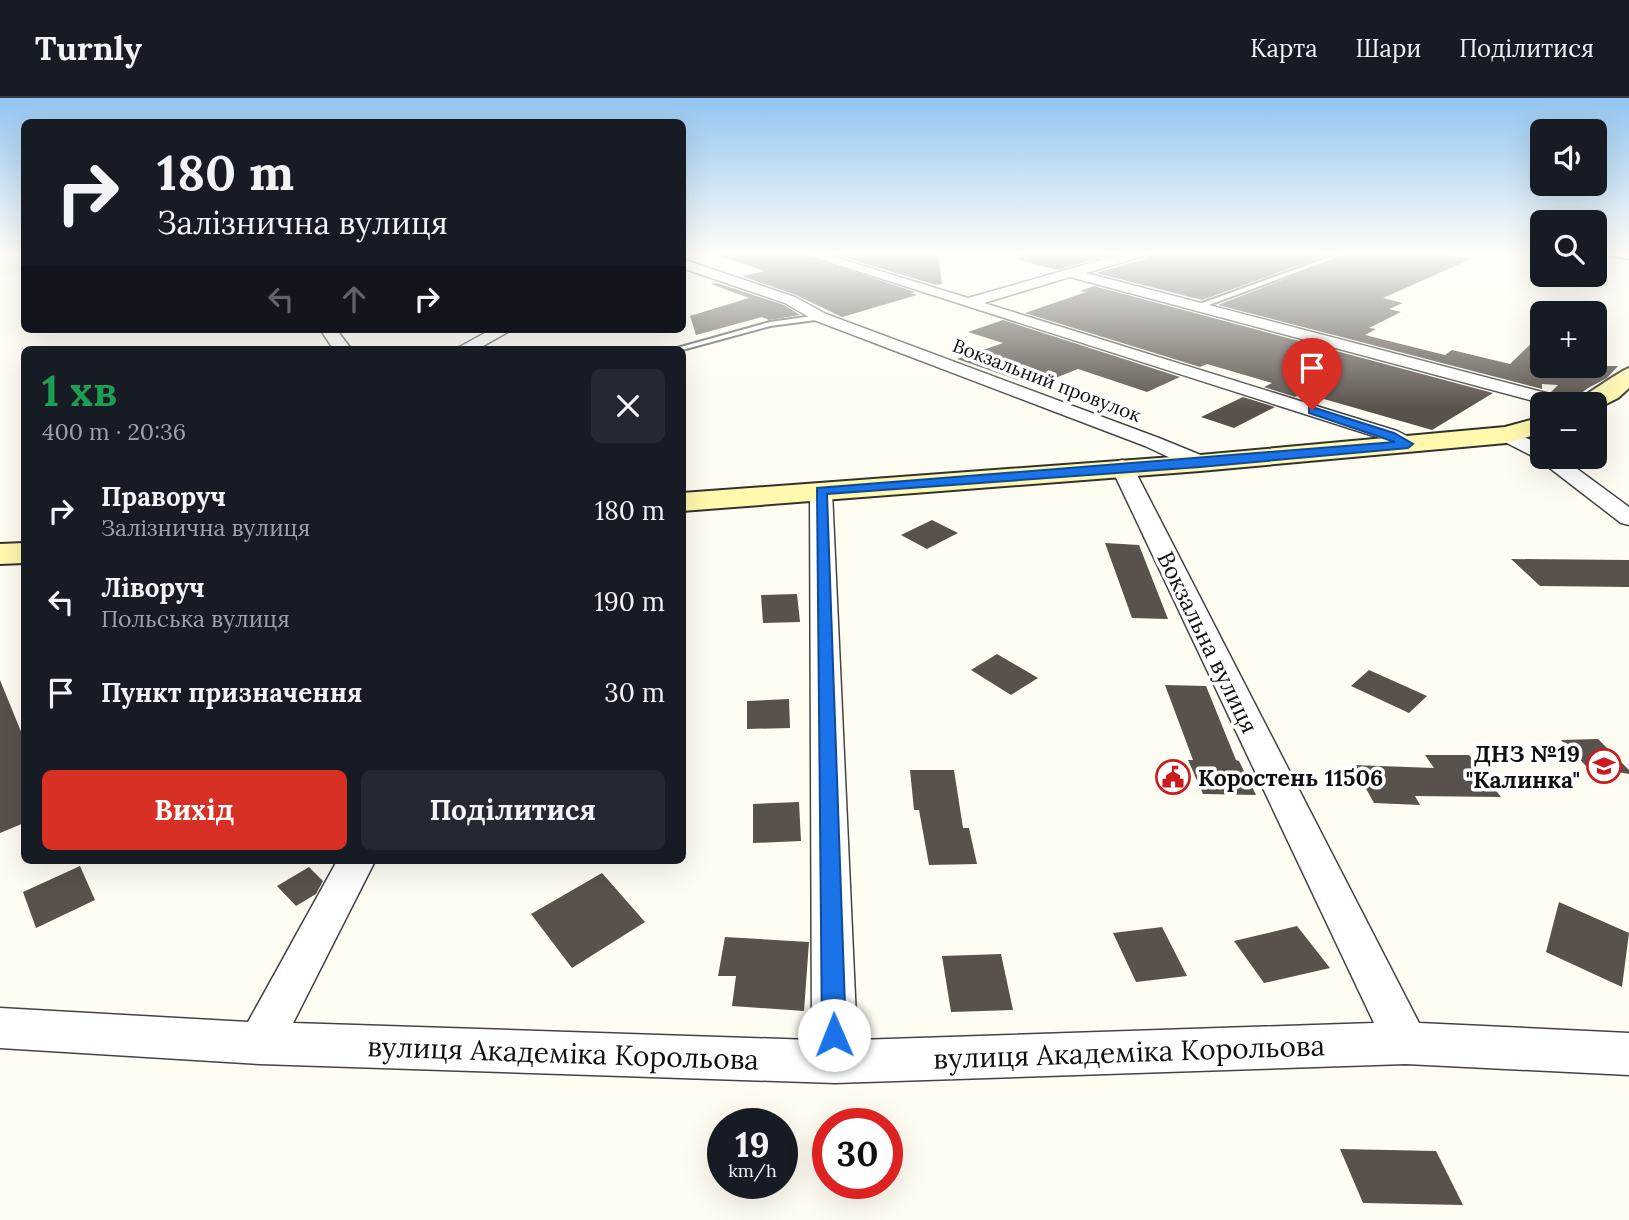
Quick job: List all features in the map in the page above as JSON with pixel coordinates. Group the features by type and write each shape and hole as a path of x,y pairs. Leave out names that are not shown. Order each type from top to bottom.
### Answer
{"street":[{"name":"Вокзальний провулок","path":"798,304 820,317 1130,433 1200,463"},
{"path":"972,304 1377,431 1408,444"},
{"path":"1192,304 1530,394"},
{"path":"471,346 497,333"},
{"path":"1607,394 1629,375"},
{"path":"686,502 1200,463 1506,435 1530,428"},
{"path":"1506,435 1530,448"},
{"name":"Вокзальна вулиця","path":"1122,467 1406,1043"},
{"path":"1563,469 1629,518"},
{"path":"821,491 835,1062"},
{"path":"260,1043 354,864"},
{"name":"вулиця Академіка Корольова","path":"0,1028 260,1043 835,1062 1406,1043 1629,1054"}],"lane":[{"path":"1198,306 1203,304"},
{"path":"686,347 770,324 820,317"}],"building":[{"path":"728,304 782,304 800,315 769,320 762,317 696,335 690,316"},
{"path":"816,304 885,304 842,317"},
{"path":"1050,304 1162,304 1493,393 1432,430 1303,393 1295,397 1264,387 1272,383 1207,364 1200,367 1025,313"},
{"path":"1400,304 1389,309 1401,312 1369,328 1376,329 1365,335 1445,355 1452,350 1510,364 1530,345 1530,378 1607,378 1583,392 1551,392 1558,385 1542,384 1542,389 1218,305"},
{"path":"1003,320 1180,377 1147,392 1078,369 1035,386 957,359 1003,343 968,332"},
{"path":"1607,366 1618,366 1607,378"},
{"path":"1243,397 1275,407 1234,428 1201,417"},
{"path":"932,520 958,533 927,549 901,535"},
{"path":"1105,543 1139,545 1168,619 1132,618"},
{"path":"1511,559 1629,560 1629,587 1540,586"},
{"path":"797,594 800,622 763,623 761,595"},
{"path":"997,654 1038,678 1011,695 971,670"},
{"path":"1369,670 1427,696 1409,713 1351,686"},
{"path":"0,680 21,732 21,824 0,833"},
{"path":"1165,685 1206,686 1236,760 1239,761 1256,795 1203,794 1188,760 1193,760"},
{"path":"789,699 790,728 747,729 747,701"},
{"path":"1598,739 1629,770 1629,774 1586,766 1561,740"},
{"path":"1425,755 1469,755 1501,797 1415,796 1420,805 1374,803 1353,765 1434,768"},
{"path":"910,770 954,770 963,828 969,828 977,864 929,865 919,810 914,810"},
{"path":"799,802 801,841 753,843 753,804"},
{"path":"80,866 95,900 36,928 23,892"},
{"path":"309,867 323,881 316,894 296,906 277,886"},
{"path":"602,873 645,922 572,968 531,914"},
{"path":"1559,902 1629,933 1622,987 1546,952"},
{"path":"1297,926 1330,968 1264,983 1234,941"},
{"path":"1162,927 1187,976 1136,982 1113,933"},
{"path":"725,937 809,942 804,1011 732,1006 736,976 718,976"},
{"path":"1001,954 1013,1010 951,1012 942,956"},
{"path":"1340,1149 1436,1151 1463,1205 1363,1203"}],"place":[{"name":"ДНЗ №19 \"Калинка\"","path":"1604,766"},
{"name":"Коростень 11506","path":"1173,777"}],"route":[{"path":"834,1035 821,491 1200,463 1408,444 1390,435 1312,410"}]}
